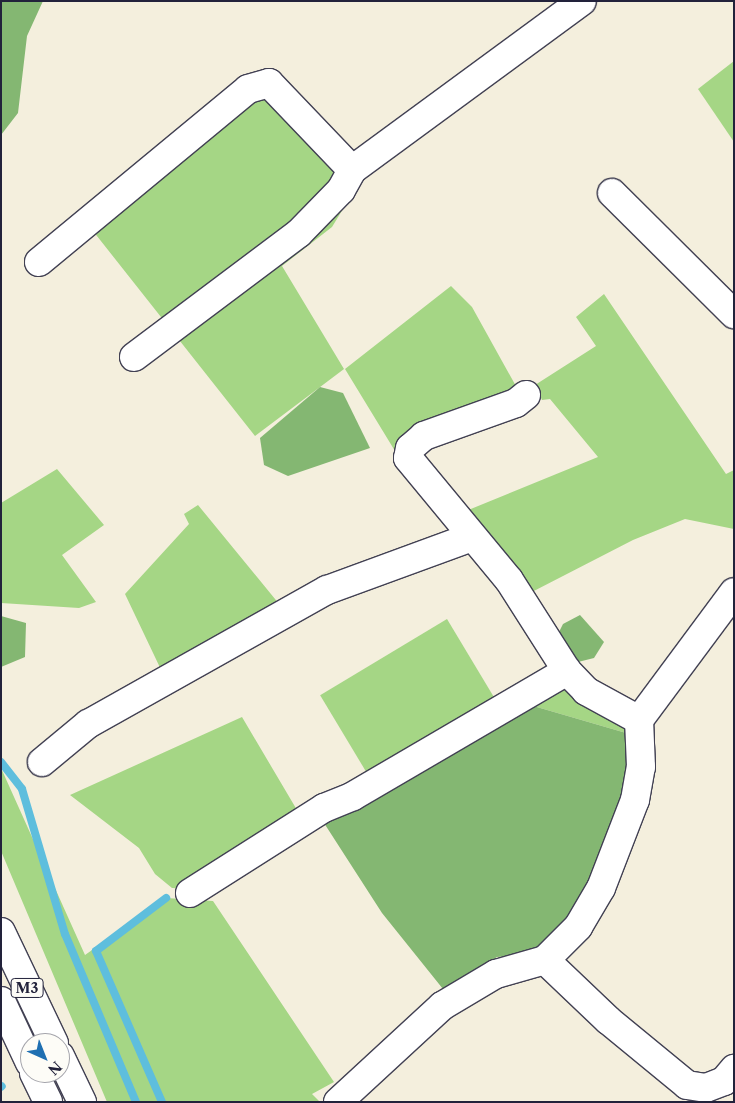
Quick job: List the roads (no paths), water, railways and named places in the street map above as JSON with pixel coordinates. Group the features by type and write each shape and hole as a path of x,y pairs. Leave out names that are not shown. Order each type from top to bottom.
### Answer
{"main road":[{"path":"134,357 299,232 341,190 352,170 582,1"},
{"path":"39,262 248,88 269,83 352,170"},
{"path":"612,193 734,314"},
{"path":"526,395 516,404 424,436 410,448 408,458 421,478 509,580 567,671 586,691 639,720"},
{"path":"42,762 88,724 327,590 472,537"},
{"path":"338,1102 442,1006 496,974 545,960 578,928 620,847 641,767 639,720 734,592"},
{"path":"190,893 324,808 353,796 567,671"},
{"name":"M3","path":"1,932 49,1033"},
{"path":"545,960 608,1020 687,1085 706,1088 724,1081 734,1068"},
{"name":"M3","path":"1,1001 20,1042"},
{"path":"70,1077 82,1102"},
{"path":"39,1083 48,1102"}],"waterway":[{"path":"1,762 22,789 65,934 136,1102"},
{"path":"162,1102 96,951 166,898"}]}
